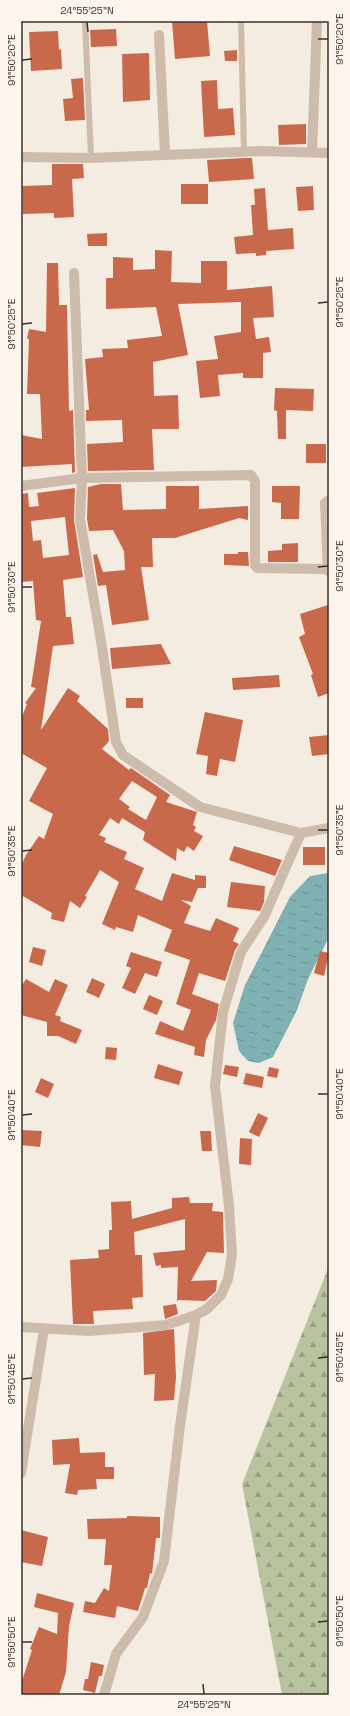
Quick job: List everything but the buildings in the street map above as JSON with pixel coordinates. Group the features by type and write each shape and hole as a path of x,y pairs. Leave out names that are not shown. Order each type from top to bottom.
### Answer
{"street":[{"path":"312,152 317,21"},
{"path":"159,35 165,154"},
{"path":"21,157 91,158 244,152 329,153"},
{"path":"74,273 82,478 80,519 118,748 123,755 200,807 301,833 329,828"},
{"path":"21,486 82,478 251,475 255,481 255,565 257,568 328,570 325,503 329,500"},
{"path":"21,1327 89,1331 166,1325 196,1315 207,1309 221,1295 228,1279 232,1255 215,1086 223,1012 241,952 264,917 301,833"},
{"path":"104,1695 116,1654 143,1617 164,1561 180,1426 196,1315"},
{"path":"21,1473 44,1329"}],"lane":[{"path":"85,21 91,158"},
{"path":"241,21 244,152"}],"green space":[{"path":"329,1266 329,1695 282,1695 242,1484"}],"water":[{"path":"329,873 329,937 308,979 297,1010 273,1057 259,1063 248,1061 239,1051 233,1023 245,985 290,897 310,876"}]}
